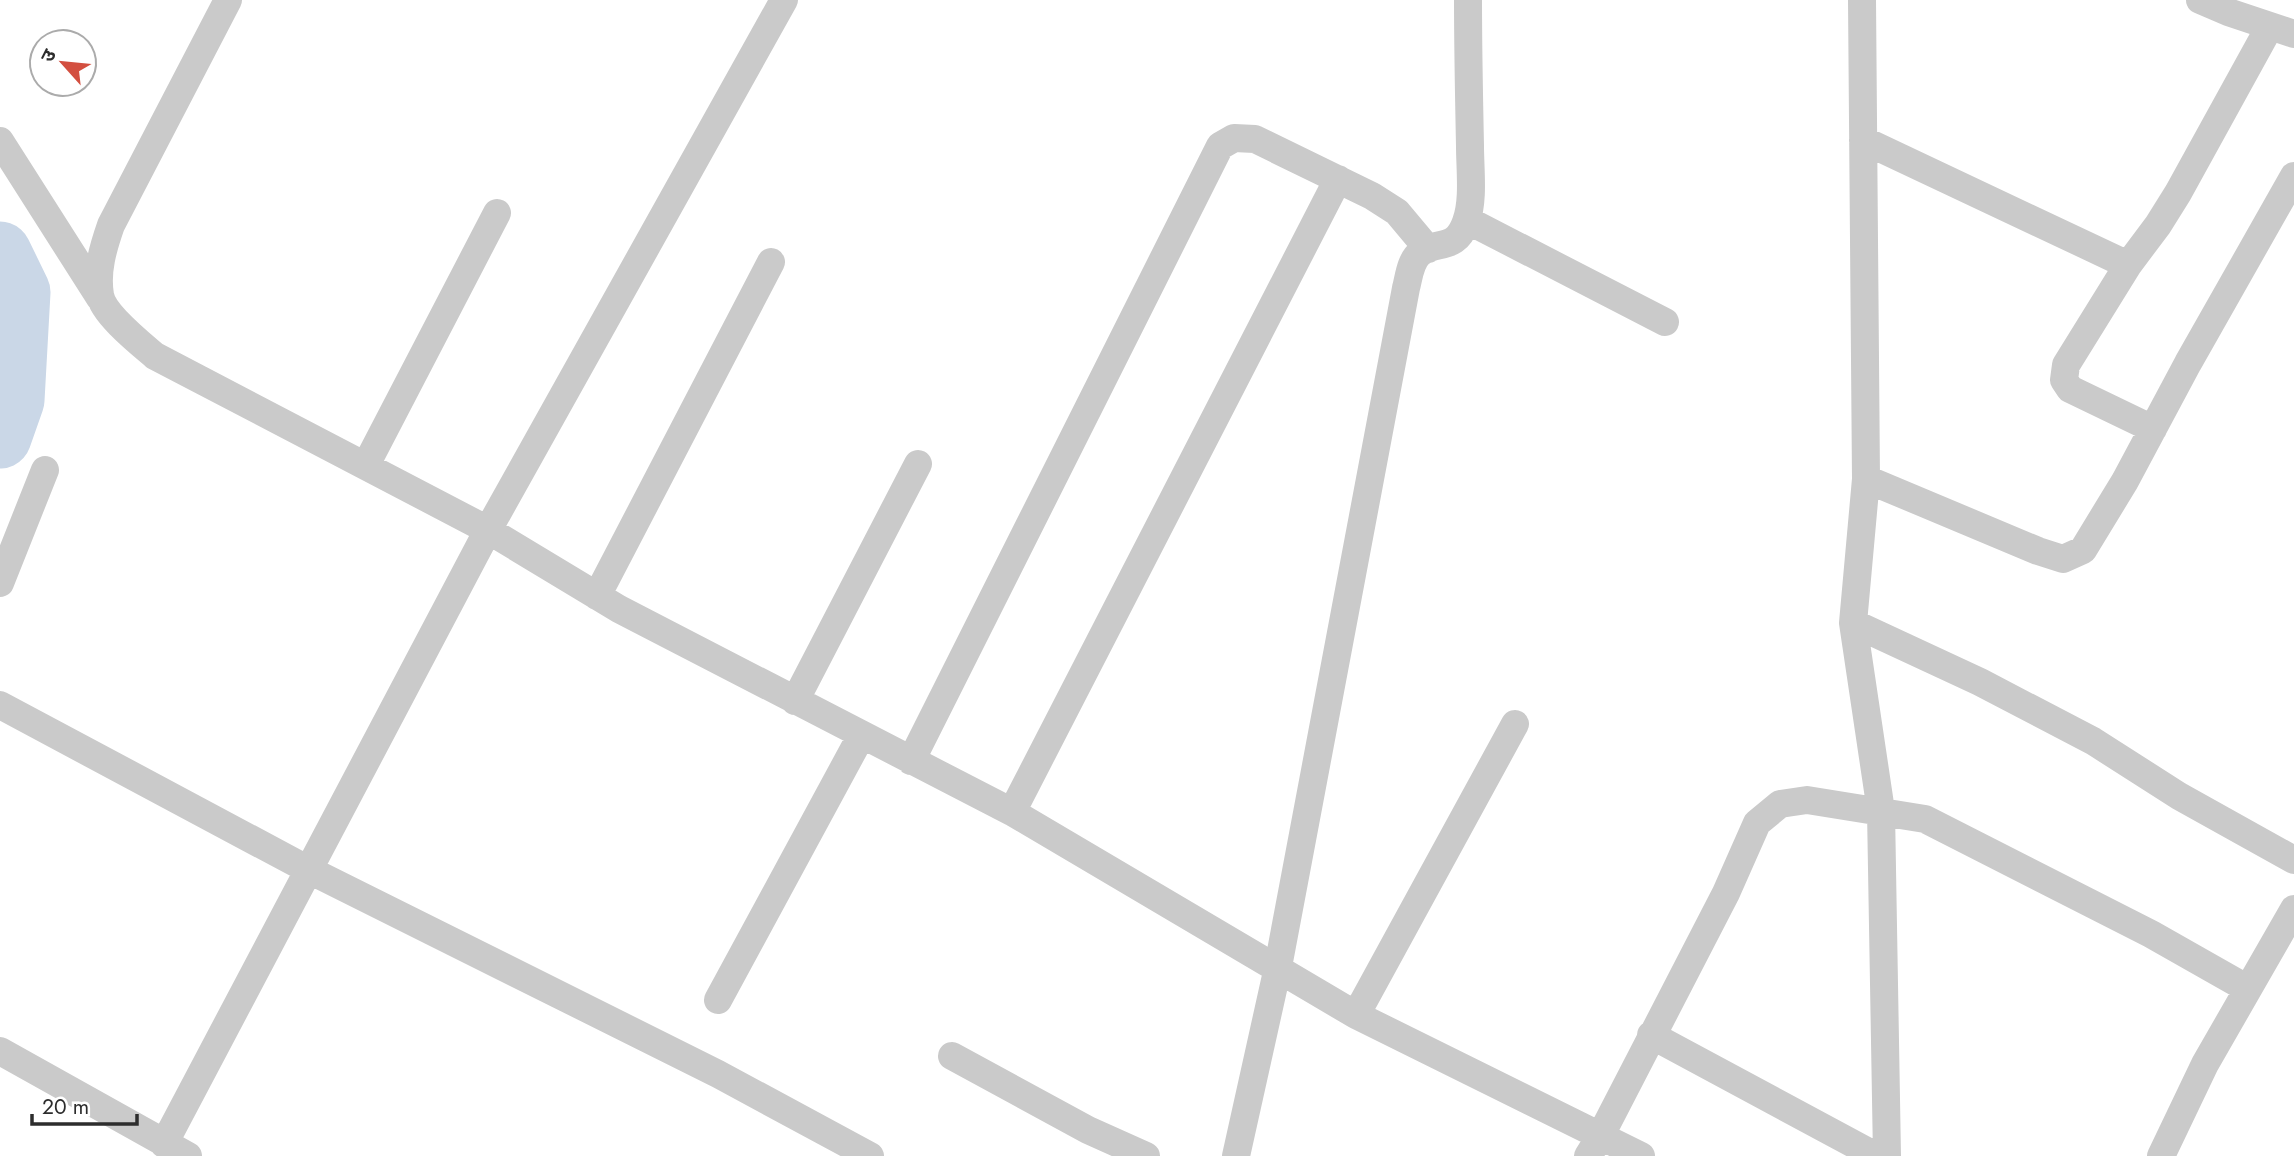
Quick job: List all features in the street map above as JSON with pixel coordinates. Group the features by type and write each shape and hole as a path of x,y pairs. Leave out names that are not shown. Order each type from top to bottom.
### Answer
{"street":[{"path":"100,298 100,257 111,225 228,0"},
{"path":"0,1051 176,1150 307,870 488,530 784,0"},
{"path":"1236,1156 1278,967 1406,288 1413,263 1419,254 1449,244 1460,234 1467,220 1470,188 1468,0"},
{"path":"1861,0 1866,479 1853,623 1881,811 1886,1156"},
{"path":"2153,429 2081,396 2070,389 2064,380 2066,365 2127,265 2158,225 2282,30 2200,0"},
{"path":"911,761 1220,146 1234,138 1255,139 1338,179 1397,212 1428,249"},
{"path":"1863,139 2127,265"},
{"path":"0,141 100,298 125,332 155,356 488,530 597,597 1012,812 1356,1015 1594,1146 1641,1156"},
{"path":"1866,479 2038,551 2063,559 2083,550 2125,481 2294,176"},
{"path":"1012,812 1338,179"},
{"path":"366,465 497,213"},
{"path":"1467,220 1665,322"},
{"path":"597,597 771,262"},
{"path":"795,701 918,464"},
{"path":"0,583 46,470"},
{"path":"1853,623 1980,682 2093,741 2179,796 2294,860"},
{"path":"0,705 307,870 718,1074 870,1156"},
{"path":"1356,1015 1515,724"},
{"path":"718,1000 862,736"},
{"path":"1594,1146 1726,893 1757,823 1780,804 1807,800 1925,819 2151,934 2248,989"},
{"path":"2161,1156 2206,1064 2294,909"},
{"path":"1651,1035 1876,1156"},
{"path":"953,1056 1088,1130 1146,1156"}],"waterway":[{"path":"0,253 19,292 13,400 0,437"}]}
